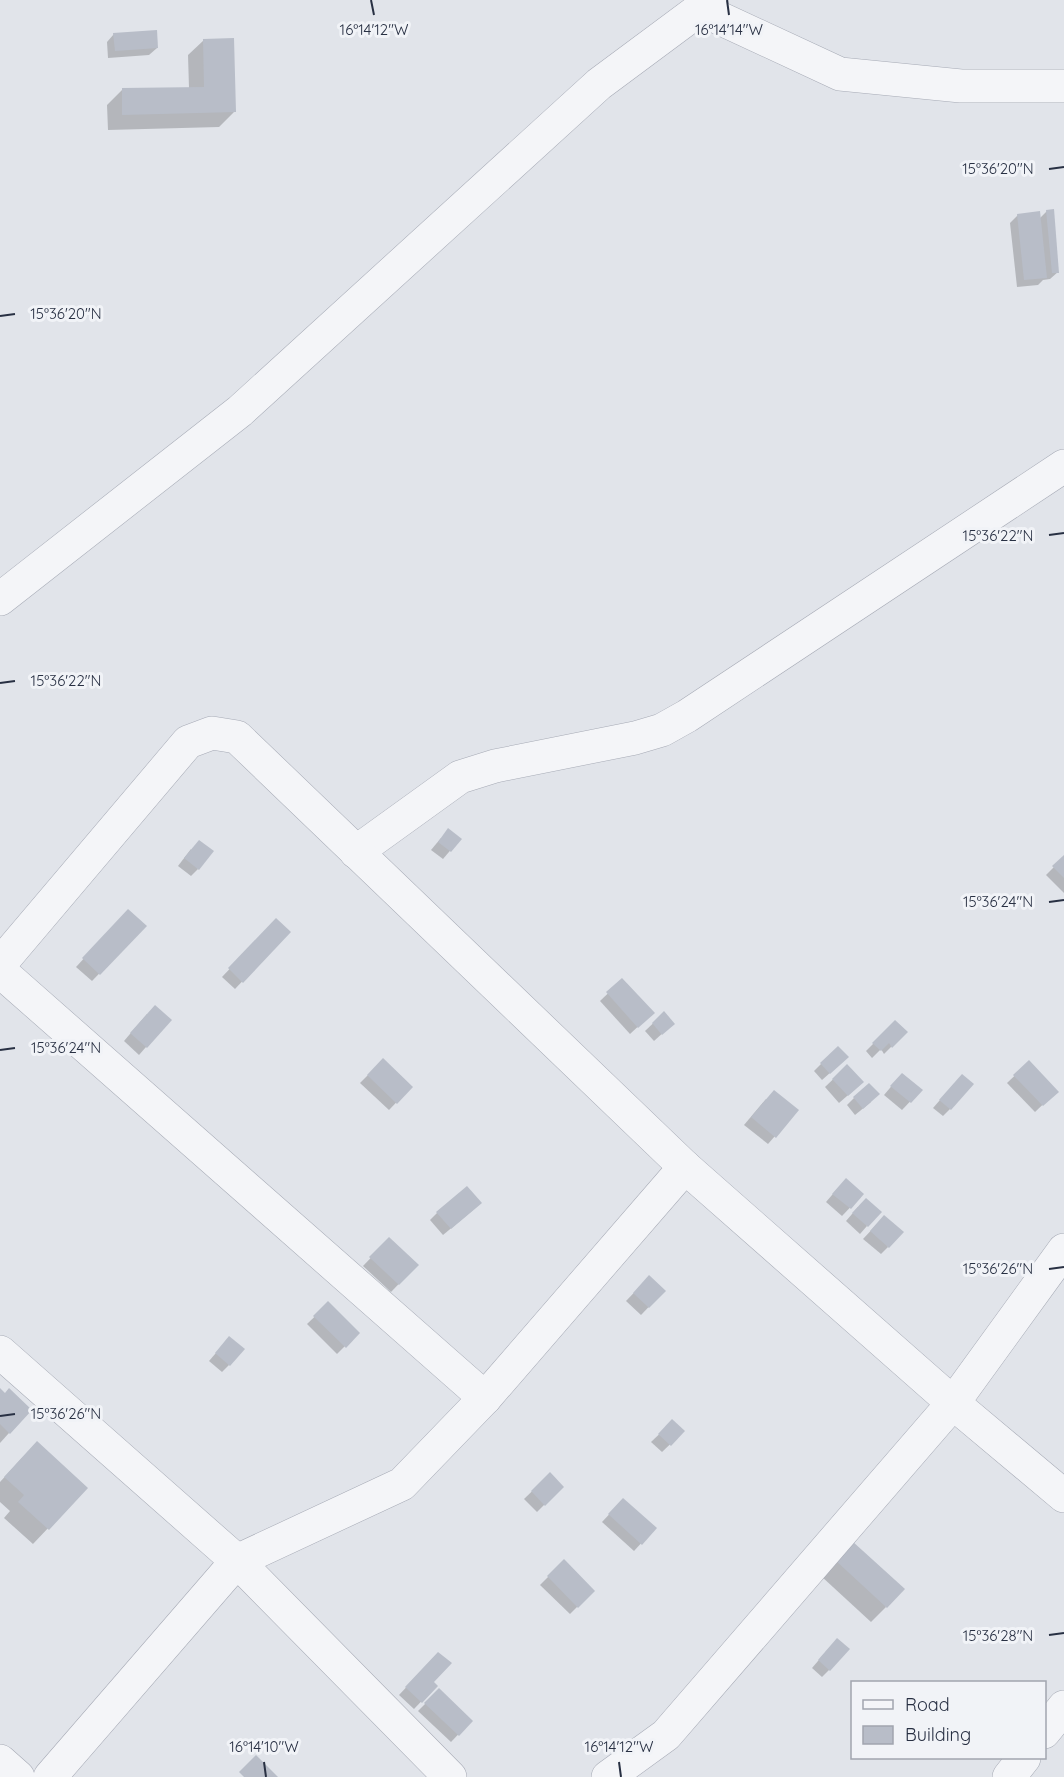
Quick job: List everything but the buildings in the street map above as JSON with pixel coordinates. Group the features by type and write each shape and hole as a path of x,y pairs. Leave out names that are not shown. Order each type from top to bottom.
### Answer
{"street":[{"path":"0,599 240,411 599,84 706,4 840,74 961,87 1064,86"},
{"path":"356,852 460,777 495,766 635,738 662,730 687,716 1064,466"},
{"path":"0,964 188,742 212,733 237,737 685,1167 953,1403 1064,1496"},
{"path":"0,971 485,1398"},
{"path":"50,1777 237,1561 402,1484 485,1398 685,1167"},
{"path":"608,1777 666,1735 953,1403 1064,1250"},
{"path":"0,1352 237,1561 450,1777"},
{"path":"1046,1730 1064,1707"},
{"path":"1009,1777 1023,1759"},
{"path":"0,1761 18,1777"}]}
